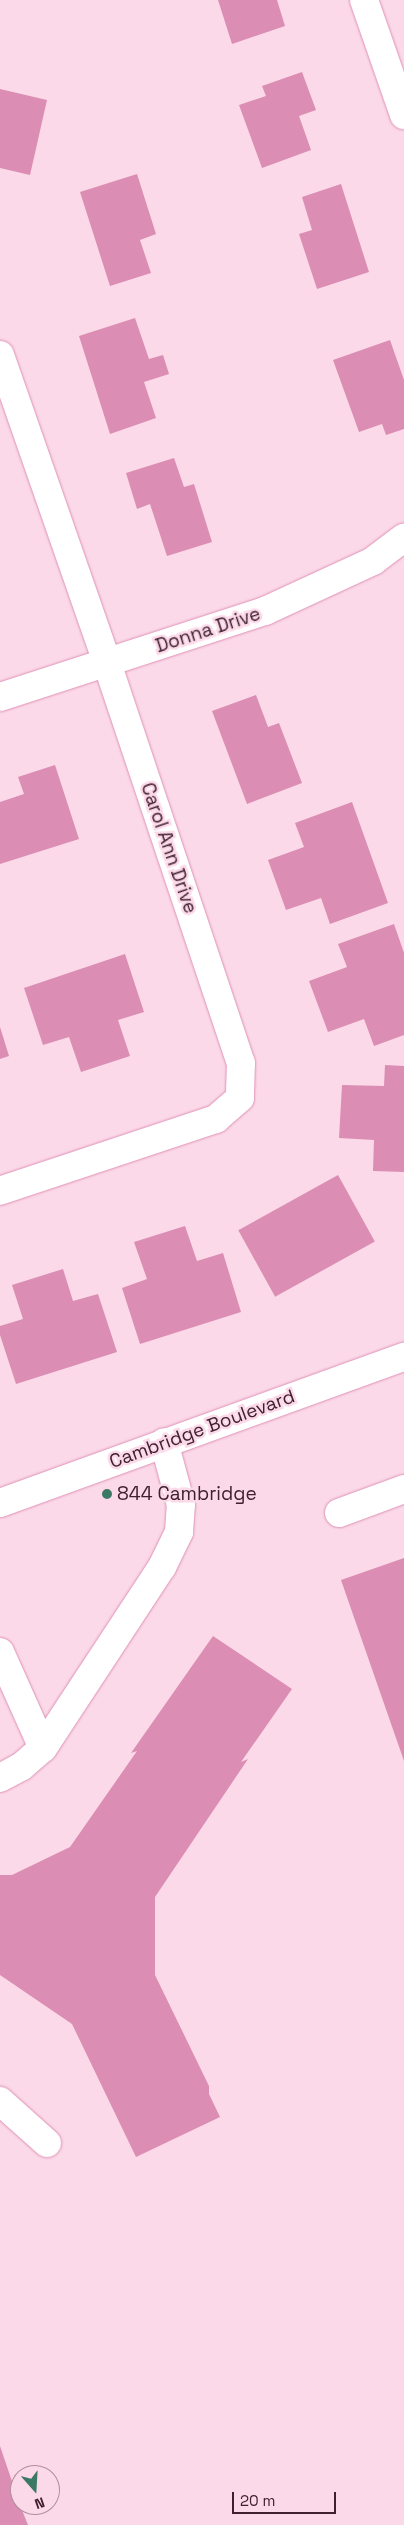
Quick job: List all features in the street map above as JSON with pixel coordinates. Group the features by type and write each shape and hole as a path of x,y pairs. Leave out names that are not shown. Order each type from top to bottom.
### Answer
{"street":[{"path":"364,0 404,115"},
{"name":"Carol Ann Drive","path":"0,355 107,662 241,1063 240,1098 216,1119 0,1192"},
{"name":"Donna Drive","path":"0,697 265,611 372,561 404,538"},
{"name":"Cambridge Boulevard","path":"0,1503 164,1442 404,1357"},
{"path":"0,1778 21,1767 43,1748 162,1567 179,1532 181,1505 164,1442"},
{"path":"338,1513 404,1489"},
{"path":"0,1652 43,1748"},
{"path":"0,2102 47,2142"}],"building":[{"path":"218,0 277,0 285,26 232,44"},
{"path":"302,72 316,110 299,116 311,150 262,168 239,105 266,96 262,86"},
{"path":"0,89 47,100 30,175 0,168"},
{"path":"137,174 156,234 140,240 151,273 110,286 80,192"},
{"path":"341,184 369,272 317,289 299,234 312,230 302,197"},
{"path":"135,318 149,359 163,355 169,374 144,382 156,418 110,434 79,336"},
{"path":"390,340 404,380 404,429 386,435 382,424 359,432 333,360"},
{"path":"174,458 184,487 194,484 212,542 167,556 150,504 137,509 126,473"},
{"path":"256,695 268,727 279,723 302,783 247,804 212,711"},
{"path":"55,765 79,839 0,864 0,802 24,794 18,777"},
{"path":"352,802 388,903 330,924 321,898 286,910 268,860 304,847 295,823"},
{"path":"394,924 404,953 404,1035 374,1046 364,1019 328,1032 309,981 347,967 338,944"},
{"path":"125,954 144,1012 118,1020 130,1056 81,1072 69,1037 43,1045 24,988"},
{"path":"0,1027 9,1056 0,1059"},
{"path":"385,1065 404,1066 404,1172 373,1171 374,1140 339,1138 342,1085 384,1086"},
{"path":"338,1175 375,1241 275,1297 238,1230"},
{"path":"185,1226 197,1261 223,1253 241,1312 140,1344 122,1288 147,1279 134,1242"},
{"path":"63,1269 73,1301 98,1294 117,1352 16,1384 0,1335 0,1326 23,1319 12,1285"},
{"path":"404,1558 404,1761 341,1580"},
{"path":"213,1636 292,1689 241,1762 248,1759 155,1897 155,1975 209,2086 209,2094 220,2117 136,2157 72,2024 0,1975 0,1875 12,1875 70,1847 137,1751 131,1753"},
{"path":"0,2446 10,2476 10,2515 24,2515 28,2525 0,2525"}],"place":[{"name":"844 Cambridge","path":"107,1494"}]}
